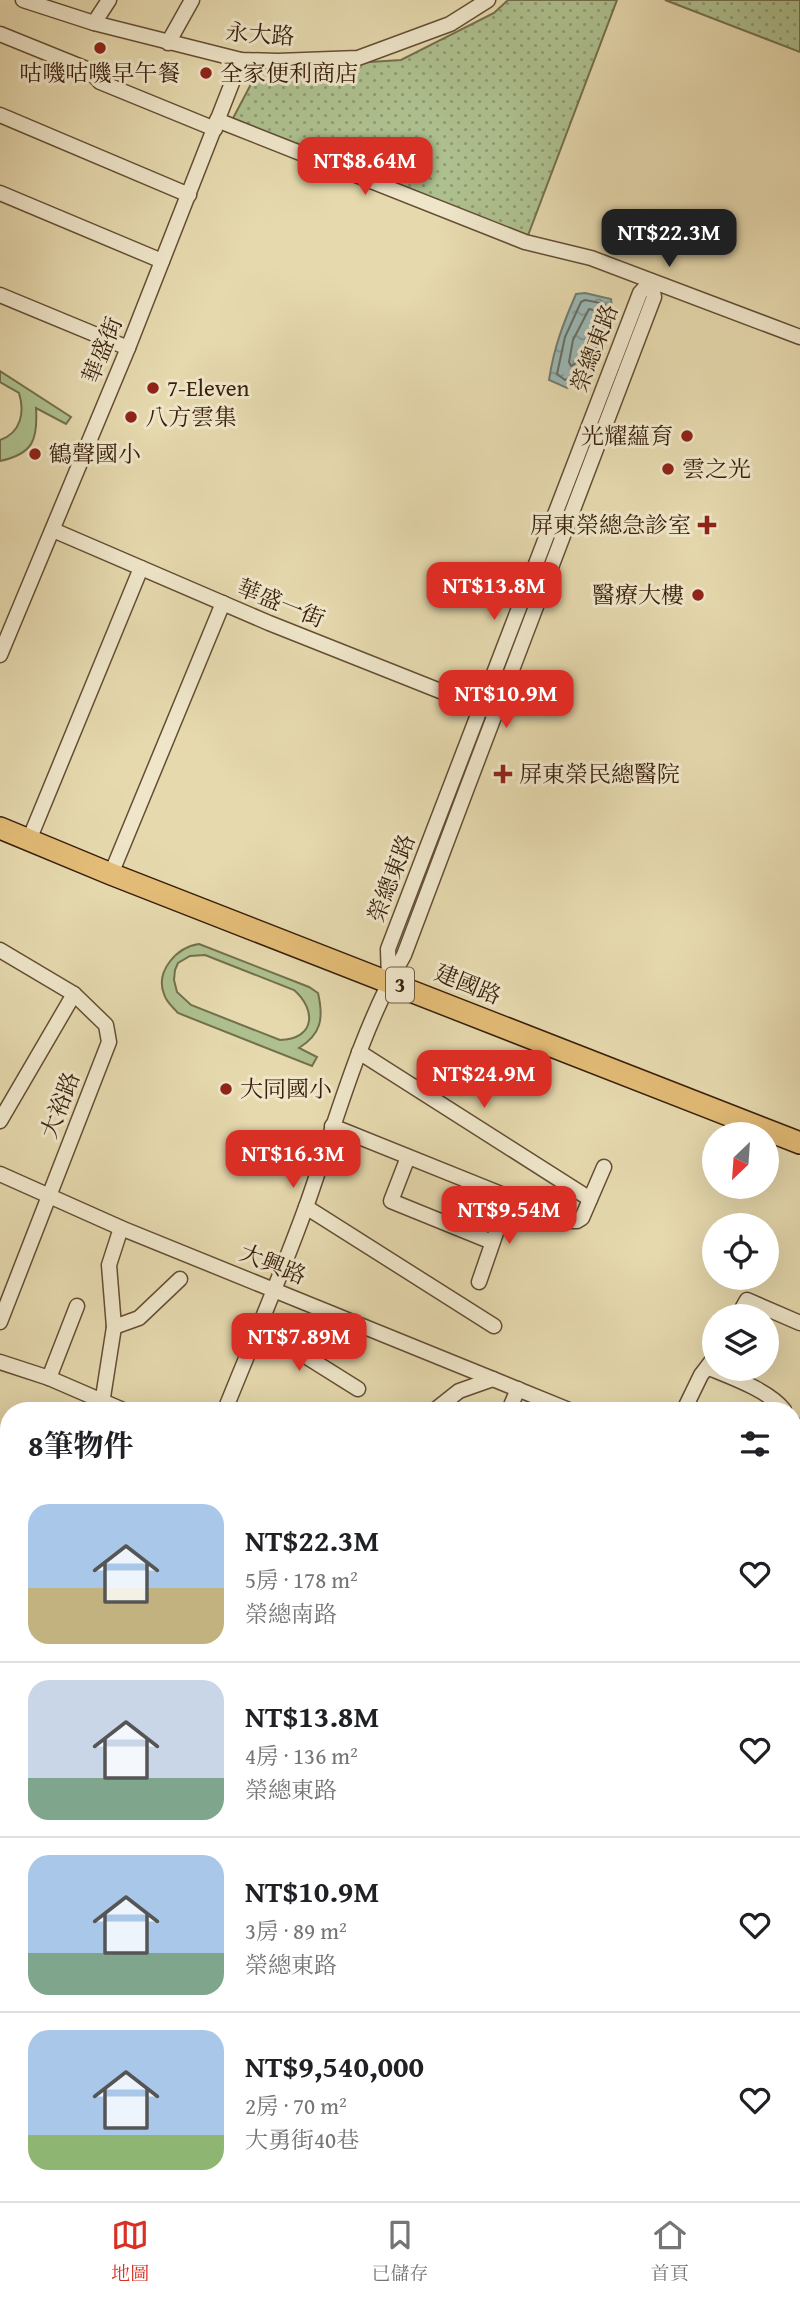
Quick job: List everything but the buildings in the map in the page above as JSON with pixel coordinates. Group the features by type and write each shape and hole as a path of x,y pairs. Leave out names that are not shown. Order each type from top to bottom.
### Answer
{"main road":[{"name":"建國路","path":"0,828 111,874 800,1143"}],"street":[{"name":"永大路","path":"23,0 94,23 241,60 358,58 450,24 488,0"},
{"path":"94,23 109,0"},
{"path":"168,43 192,0"},
{"path":"0,34 89,70 100,82 525,242 591,258 800,337"},
{"name":"華盛街","path":"0,655 128,348 241,60"},
{"path":"0,115 189,195"},
{"path":"0,193 162,261"},
{"name":"榮總東路","path":"389,981 404,954 455,816 510,629 640,293 651,281"},
{"name":"榮總東路","path":"389,981 388,948 441,810 525,635 654,297 651,281"},
{"path":"0,295 128,348"},
{"path":"606,380 621,385"},
{"name":"華盛一街","path":"53,530 223,603 487,710"},
{"path":"29,840 141,568"},
{"path":"111,874 223,603"},
{"path":"510,629 525,635"},
{"path":"441,810 455,816"},
{"name":"大裕路","path":"0,950 74,994 106,1025 109,1042 0,1322"},
{"path":"228,1402 275,1289 359,1052 389,981"},
{"path":"0,1121 74,994"},
{"path":"359,1052 590,1199"},
{"path":"332,1126 568,1222 582,1218 604,1167"},
{"path":"408,1157 391,1201 492,1242"},
{"name":"大興路","path":"0,1174 121,1228 550,1402"},
{"path":"479,1282 508,1198"},
{"path":"306,1207 494,1326"},
{"path":"103,1402 108,1349 114,1327 109,1265 121,1228"},
{"path":"114,1327 139,1318 180,1279"},
{"path":"49,1378 77,1306"},
{"path":"779,1314 800,1323"},
{"path":"259,1327 358,1389"},
{"path":"0,1362 49,1378 95,1402"},
{"path":"688,1402 702,1374"},
{"path":"445,1402 459,1391 493,1379"},
{"path":"742,1381 775,1402"},
{"path":"512,1402 518,1389"}],"green space":[{"path":"508,0 617,0 527,238 231,122 259,69 401,60 494,13"},
{"path":"665,0 800,0 800,52"},
{"path":"0,371 71,417 66,424 36,408 36,429 31,444 20,454 0,461 0,440 17,427 22,407 19,393 0,382"},
{"path":"199,944 309,987 318,993 321,1011 319,1025 312,1037 299,1048 317,1057 312,1066 178,1013 165,997 163,977 165,969 176,955","holes":["205,955 294,990 306,1006 309,1022 300,1035 280,1040 191,1005 177,992 175,970 178,963 190,956"]}],"water":[{"path":"585,293 611,299 610,327 595,365 585,377 567,388 549,380 551,368 576,294"}],"place":[{"name":"咕嘰咕嘰早午餐","path":"100,48"},
{"name":"全家便利商店","path":"206,73"},
{"name":"7-Eleven","path":"153,388"},
{"name":"八方雲集","path":"131,417"},
{"name":"光耀蘊育","path":"687,436"},
{"name":"鶴聲國小","path":"35,454"},
{"name":"雲之光","path":"668,469"},
{"name":"屏東榮總急診室","path":"707,525"},
{"name":"醫療大樓","path":"698,595"},
{"name":"屏東榮民總醫院","path":"503,774"},
{"name":"大同國小","path":"226,1089"}]}
